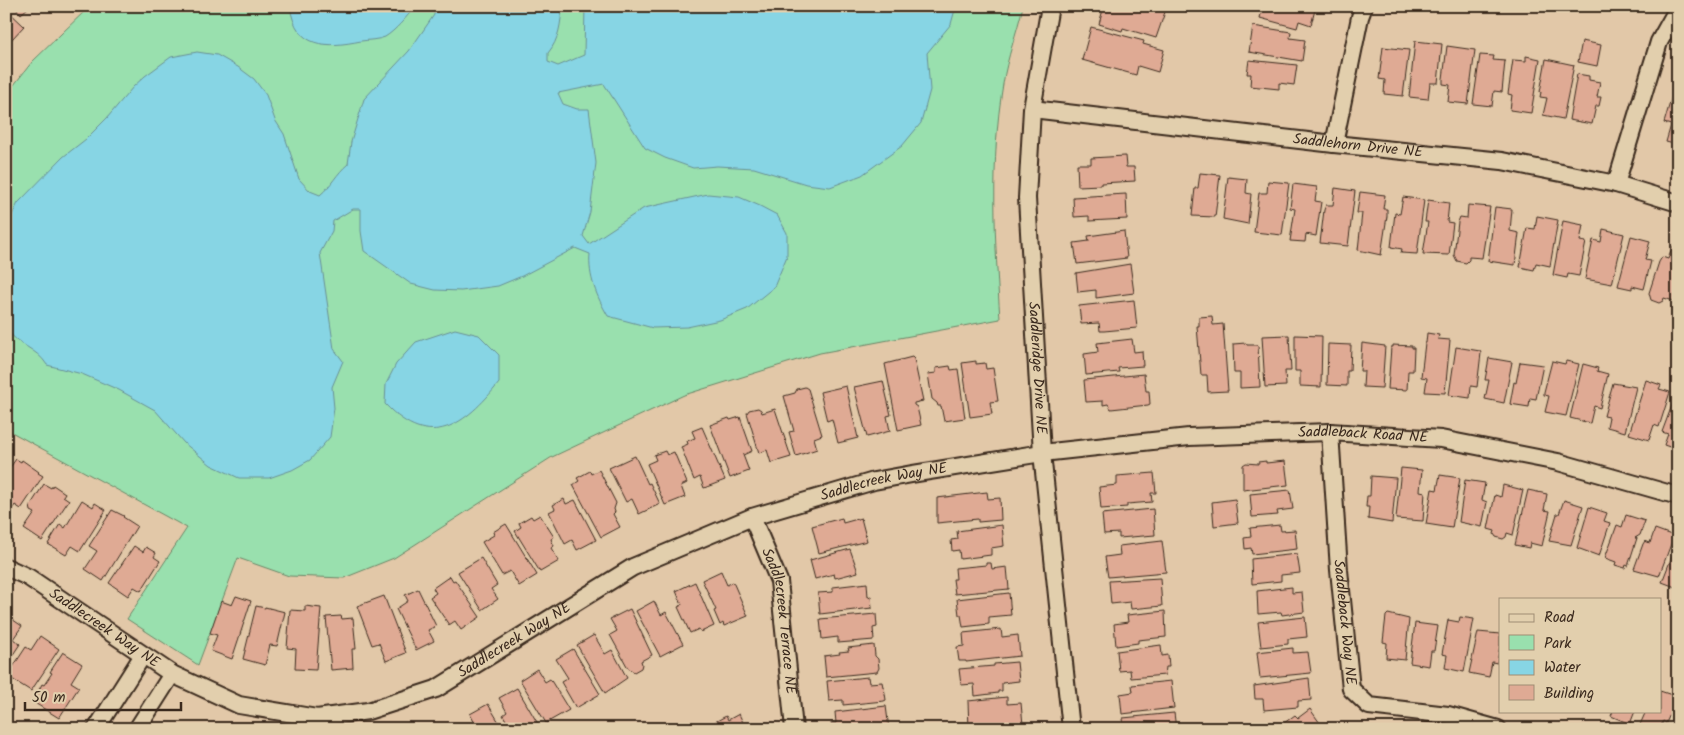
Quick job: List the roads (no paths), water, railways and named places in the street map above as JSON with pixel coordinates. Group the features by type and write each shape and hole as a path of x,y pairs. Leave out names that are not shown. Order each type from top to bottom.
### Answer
{"street":[{"name":"Saddleridge Drive NE","path":"1050,6 1032,109 1028,198 1042,453 1071,729"},
{"path":"1334,144 1360,17 1364,6"},
{"path":"1616,184 1660,42 1678,8"},
{"name":"Saddlehorn Drive NE","path":"1032,109 1334,144 1502,161 1616,184 1678,203"},
{"name":"Saddleback Road NE","path":"1042,453 1189,437 1330,432 1441,439 1558,462 1678,496"},
{"name":"Saddleback Way NE","path":"1330,432 1339,570 1351,689 1368,706 1448,715 1498,729"},
{"name":"Saddlecreek Way NE","path":"6,567 28,577 172,674 239,705 317,724 368,711 436,688 632,568 752,517 874,481 1042,453"},
{"name":"Saddlecreek Terrace NE","path":"752,517 779,581 794,729"},
{"path":"96,729 143,655"},
{"path":"137,729 172,674"}],"water":[{"path":"290,6 415,6 401,23 385,37 336,45 315,42 306,38 299,31 293,20"},
{"path":"435,6 562,6 557,37 548,53 548,62 558,66 584,55 585,6 956,6 951,24 927,53 930,90 921,123 902,146 862,175 830,187 806,184 754,168 717,166 693,168 665,158 645,148 604,84 558,93 563,104 577,109 589,109 596,163 590,212 583,236 589,244 644,208 708,194 739,197 777,215 787,233 787,256 774,287 747,309 720,320 687,327 653,328 608,316 594,286 590,271 590,254 575,248 522,276 498,286 461,291 435,290 411,284 364,251 361,231 361,209 353,209 333,221 332,231 320,253 334,349 343,361 332,387 334,408 330,437 310,460 292,470 269,478 239,478 211,465 184,443 155,410 119,390 82,374 47,365 38,354 10,334 6,328 6,227 18,203 63,157 86,139 107,118 133,87 145,76 171,57 197,52 217,55 238,67 254,79 266,95 275,120 284,134 299,179 310,191 320,195 348,164 351,142 364,99 409,51 434,15"},
{"path":"455,329 479,335 499,355 499,383 473,411 460,421 432,430 417,427 401,419 385,404 386,384 396,364 416,342"}]}
